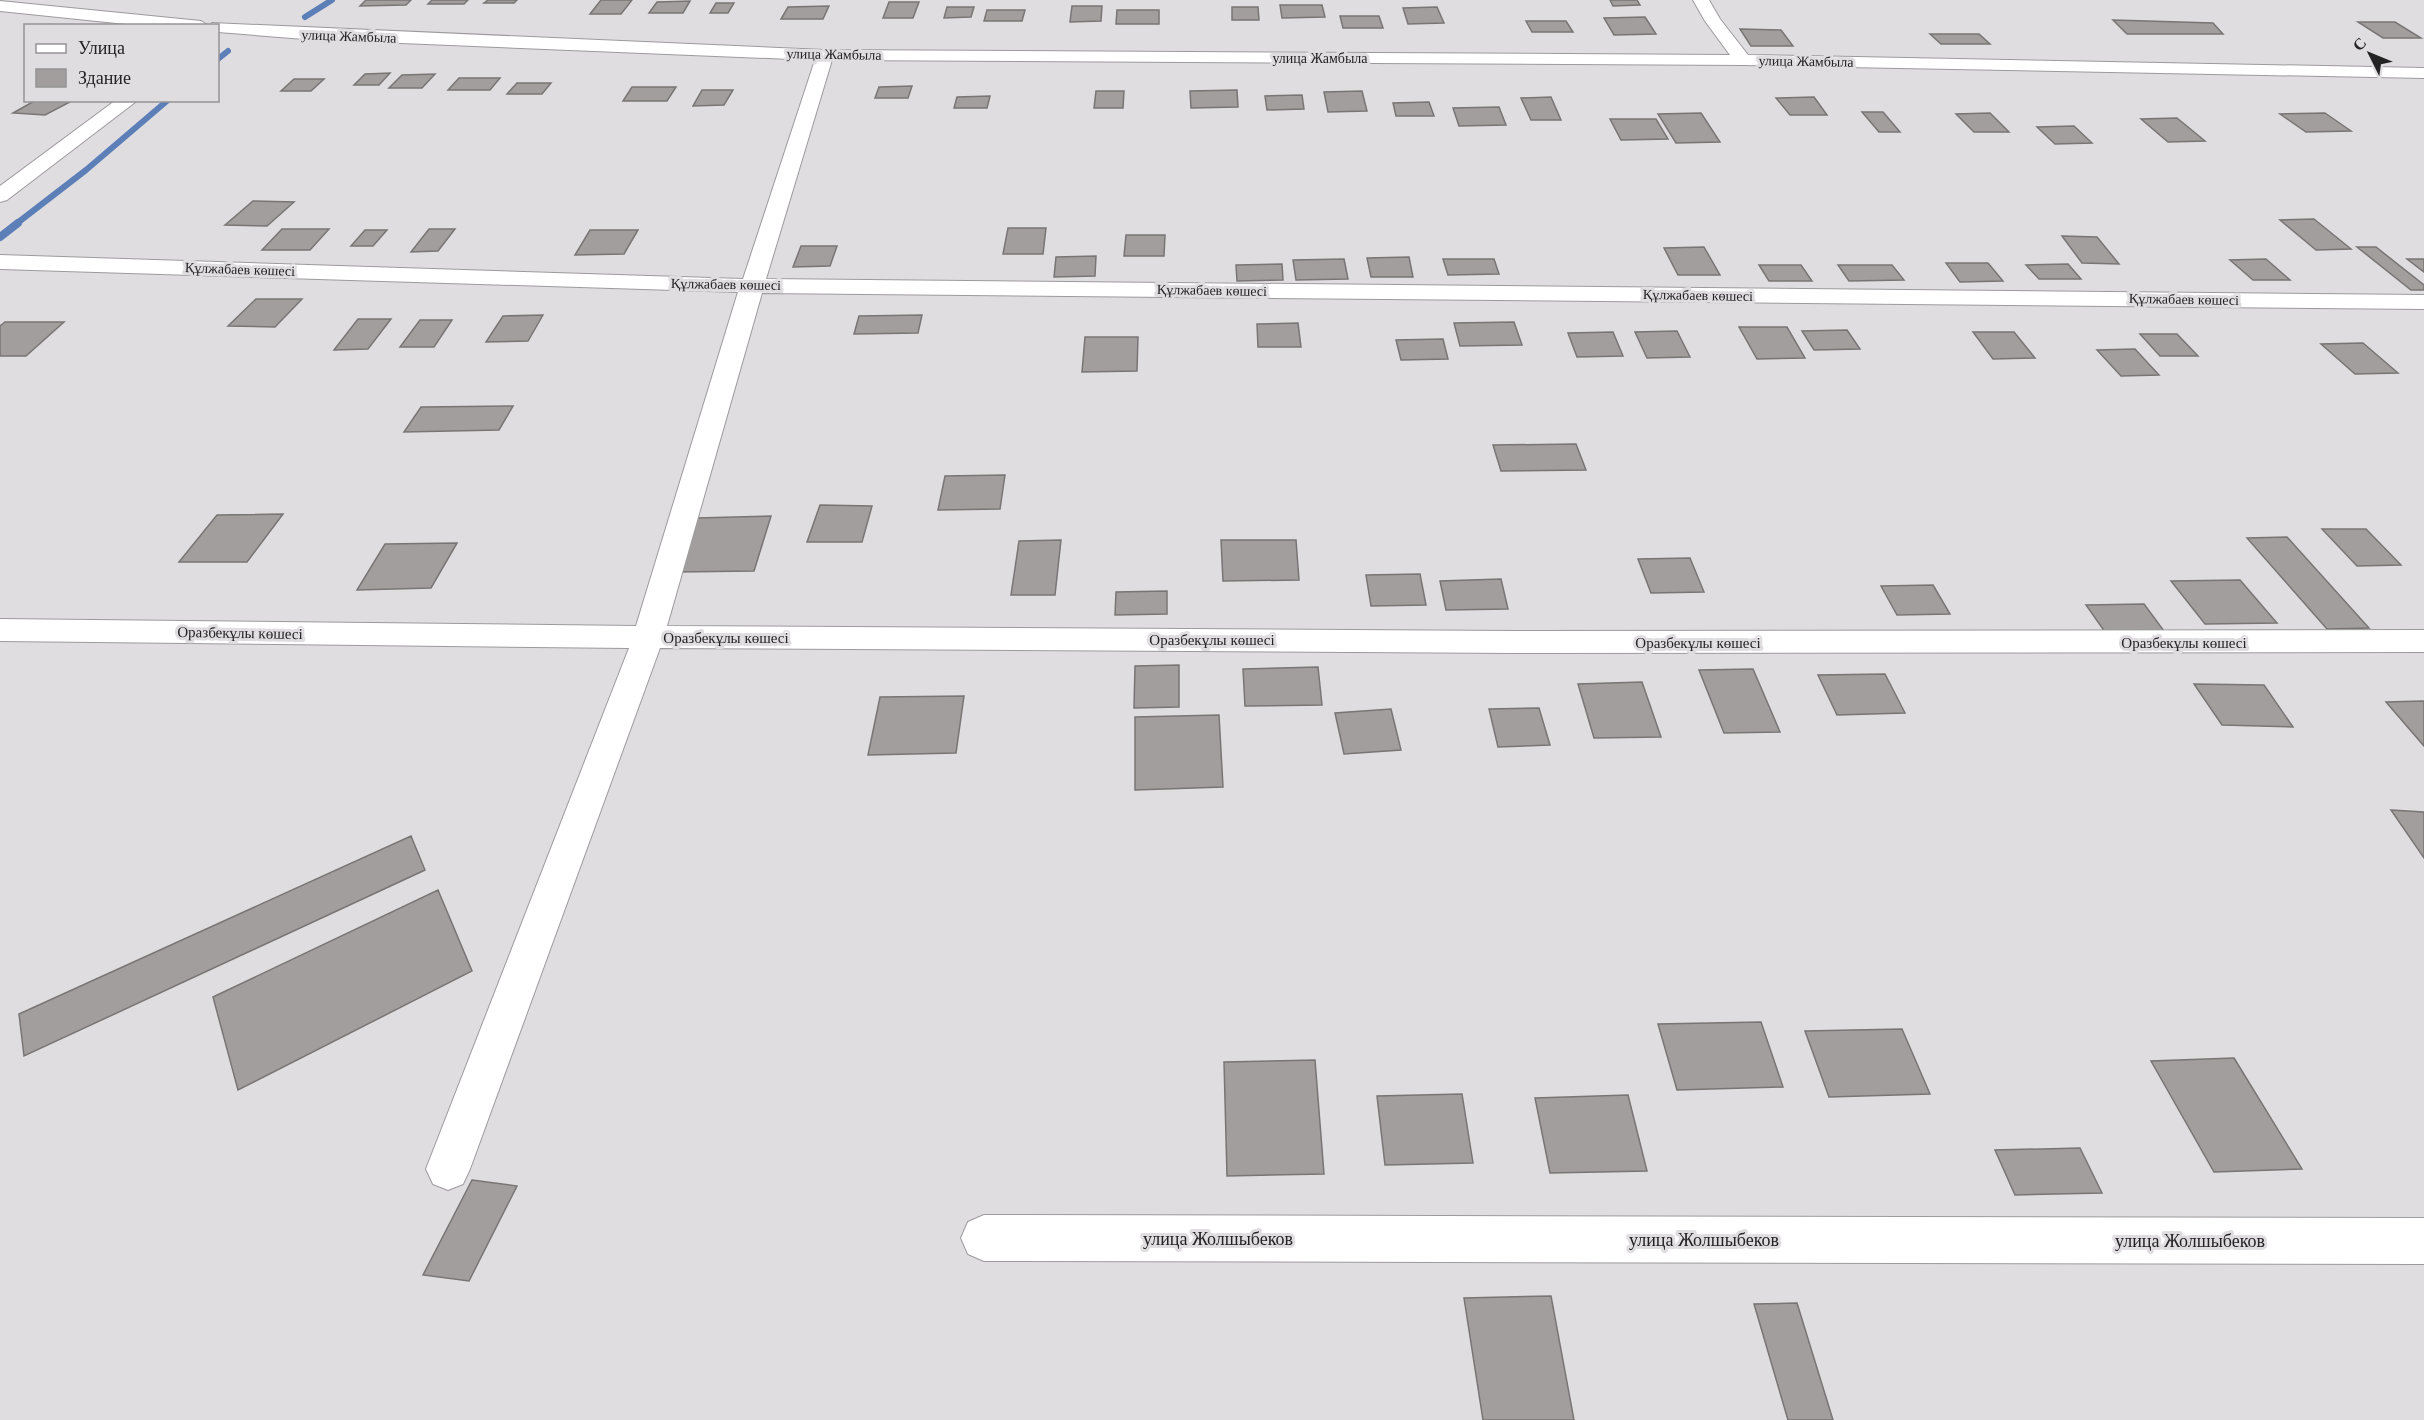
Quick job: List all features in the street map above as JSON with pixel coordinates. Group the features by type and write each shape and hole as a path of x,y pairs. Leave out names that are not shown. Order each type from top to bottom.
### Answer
{"street":[{"path":"1701,0 1713,21 1743,60"},
{"path":"0,6 181,24"},
{"name":"улица Жамбыла","path":"226,28 304,34 825,55 1743,60 2424,73"},
{"path":"448,1169 648,638 752,286 825,55"},
{"path":"2389,73 2415,91"},
{"path":"0,196 126,102"},
{"name":"Құлжабаев көшесі","path":"0,262 752,286 2424,302"},
{"name":"Оразбекұлы көшесі","path":"0,630 648,638 1941,644 2424,641"},
{"name":"улица Жолшыбеков","path":"984,1238 2424,1241"}],"building":[{"path":"366,0 411,0 406,5 360,6"},
{"path":"432,0 468,0 464,4 428,4"},
{"path":"488,0 517,0 514,3 484,3"},
{"path":"601,0 632,0 621,14 590,14"},
{"path":"1610,0 1637,0 1640,5 1613,6"},
{"path":"690,1 683,13 649,13 657,2"},
{"path":"889,2 919,2 913,18 883,18"},
{"path":"716,3 734,3 728,13 710,13"},
{"path":"1280,5 1322,5 1325,17 1282,18"},
{"path":"829,6 823,19 781,19 788,7"},
{"path":"1072,6 1102,6 1101,21 1070,22"},
{"path":"947,7 974,7 971,17 944,18"},
{"path":"1232,7 1258,7 1259,20 1232,20"},
{"path":"1437,7 1444,23 1408,24 1403,8"},
{"path":"987,10 1025,10 1022,21 984,21"},
{"path":"1117,10 1159,10 1159,24 1116,24"},
{"path":"1340,16 1379,16 1383,28 1343,28"},
{"path":"1645,17 1656,34 1614,35 1604,18"},
{"path":"2113,20 2213,23 2223,34 2127,34"},
{"path":"1526,21 1566,21 1573,32 1532,32"},
{"path":"2358,22 2395,22 2421,38 2383,38"},
{"path":"1740,29 1781,30 1793,46 1751,46"},
{"path":"1930,34 1979,34 1990,44 1941,44"},
{"path":"390,73 379,85 354,85 365,74"},
{"path":"435,74 422,88 389,88 402,75"},
{"path":"459,78 500,78 490,90 448,90"},
{"path":"294,79 324,79 311,91 281,91"},
{"path":"517,83 551,83 542,94 507,94"},
{"path":"912,86 908,98 875,98 879,87"},
{"path":"632,87 676,87 667,101 623,101"},
{"path":"702,90 733,90 724,105 693,106"},
{"path":"1237,90 1238,107 1191,108 1190,91"},
{"path":"1096,91 1124,91 1123,108 1094,108"},
{"path":"1362,91 1367,111 1328,112 1324,92"},
{"path":"1302,95 1304,109 1267,110 1265,96"},
{"path":"990,96 987,108 954,108 957,97"},
{"path":"1551,97 1561,120 1531,120 1521,98"},
{"path":"1814,97 1827,115 1790,115 1776,98"},
{"path":"32,102 70,102 45,115 13,113"},
{"path":"1429,102 1434,116 1396,116 1393,103"},
{"path":"1499,107 1506,125 1459,126 1453,108"},
{"path":"1862,112 1883,112 1900,132 1879,132"},
{"path":"1701,113 1720,142 1676,143 1658,114"},
{"path":"1990,113 2009,132 1974,132 1956,114"},
{"path":"2325,113 2351,131 2306,132 2280,114"},
{"path":"2177,118 2205,141 2168,142 2141,119"},
{"path":"1610,119 1656,119 1668,139 1621,140"},
{"path":"2074,126 2092,143 2055,144 2037,127"},
{"path":"253,201 294,202 267,226 225,225"},
{"path":"2314,219 2351,249 2316,250 2280,220"},
{"path":"1008,228 1046,228 1043,254 1003,254"},
{"path":"282,229 329,229 310,250 262,250"},
{"path":"429,229 455,229 438,251 411,252"},
{"path":"365,230 387,230 373,246 351,246"},
{"path":"590,230 638,230 624,254 575,255"},
{"path":"1126,235 1165,235 1164,256 1124,256"},
{"path":"2062,236 2097,237 2119,264 2082,263"},
{"path":"801,246 837,246 830,266 793,267"},
{"path":"1704,247 1720,275 1678,275 1664,248"},
{"path":"2357,247 2376,247 2424,285 2424,290 2411,290"},
{"path":"1096,256 1095,276 1054,277 1056,257"},
{"path":"1409,257 1413,277 1371,277 1367,258"},
{"path":"1344,259 1348,279 1296,280 1293,260"},
{"path":"1443,259 1494,259 1499,274 1448,275"},
{"path":"2266,259 2290,280 2253,280 2230,260"},
{"path":"2407,259 2424,259 2424,272"},
{"path":"1946,263 1988,263 2003,281 1960,282"},
{"path":"1282,264 1283,280 1237,281 1236,265"},
{"path":"2068,264 2081,279 2039,279 2026,265"},
{"path":"1759,265 1801,265 1812,281 1769,281"},
{"path":"1838,265 1892,265 1904,280 1849,281"},
{"path":"256,299 302,299 275,327 228,326"},
{"path":"543,315 528,341 486,342 503,316"},
{"path":"922,315 918,333 854,334 859,316"},
{"path":"358,319 391,319 368,349 334,350"},
{"path":"420,320 452,320 434,347 400,347"},
{"path":"5,322 64,322 26,356 0,356 0,326"},
{"path":"1514,322 1522,345 1460,346 1454,323"},
{"path":"1298,323 1301,347 1258,347 1257,324"},
{"path":"1739,327 1787,327 1805,358 1757,359"},
{"path":"1847,330 1860,349 1814,350 1802,331"},
{"path":"1677,331 1690,357 1647,358 1635,332"},
{"path":"1613,332 1623,356 1577,357 1568,333"},
{"path":"1973,332 2014,332 2035,358 1993,359"},
{"path":"2140,334 2177,334 2198,356 2160,356"},
{"path":"1085,337 1138,337 1137,371 1082,372"},
{"path":"1443,339 1448,359 1401,360 1396,340"},
{"path":"2363,343 2398,373 2355,374 2321,344"},
{"path":"2135,349 2159,375 2121,376 2097,350"},
{"path":"513,406 499,430 404,432 421,407"},
{"path":"1576,444 1586,470 1501,471 1493,445"},
{"path":"1005,475 1000,509 938,510 945,476"},
{"path":"820,505 872,506 862,542 807,542"},
{"path":"283,514 247,562 179,562 217,515"},
{"path":"771,516 754,571 677,572 697,518"},
{"path":"2322,529 2366,529 2401,565 2357,566"},
{"path":"2287,537 2369,628 2327,629 2247,538"},
{"path":"1061,540 1055,595 1011,595 1019,541"},
{"path":"1221,540 1296,540 1299,580 1223,581"},
{"path":"457,543 431,588 357,590 385,544"},
{"path":"1690,558 1704,592 1651,593 1638,559"},
{"path":"1420,574 1426,605 1371,606 1366,575"},
{"path":"1501,579 1508,609 1446,610 1440,581"},
{"path":"2240,580 2277,623 2205,624 2171,581"},
{"path":"1933,585 1950,614 1897,615 1881,586"},
{"path":"1167,591 1167,614 1115,615 1116,592"},
{"path":"2144,604 2164,631 2105,632 2086,605"},
{"path":"1179,665 1179,707 1134,708 1135,666"},
{"path":"1318,667 1322,705 1245,706 1243,669"},
{"path":"1753,669 1780,732 1724,733 1699,670"},
{"path":"1885,674 1905,713 1837,715 1818,675"},
{"path":"1642,682 1661,737 1594,738 1578,684"},
{"path":"2194,684 2264,685 2293,727 2222,725"},
{"path":"964,696 956,753 868,755 880,697"},
{"path":"2424,701 2424,746 2386,702"},
{"path":"1539,708 1550,745 1498,747 1489,709"},
{"path":"1391,709 1401,750 1344,754 1335,713"},
{"path":"1219,715 1223,787 1135,790 1135,717"},
{"path":"2391,810 2424,812 2424,858"},
{"path":"411,836 425,870 24,1056 19,1014"},
{"path":"438,890 472,971 238,1090 213,997"},
{"path":"1761,1022 1783,1087 1677,1090 1658,1024"},
{"path":"1902,1029 1930,1094 1829,1097 1805,1031"},
{"path":"2234,1058 2302,1169 2214,1172 2151,1061"},
{"path":"1315,1060 1324,1174 1227,1176 1224,1062"},
{"path":"1462,1094 1473,1163 1385,1165 1377,1096"},
{"path":"1628,1095 1647,1171 1550,1173 1535,1098"},
{"path":"2080,1148 2102,1193 2015,1195 1995,1150"},
{"path":"472,1180 517,1186 469,1281 423,1275"},
{"path":"1551,1296 1574,1420 1483,1420 1464,1298"},
{"path":"1797,1303 1833,1420 1788,1420 1754,1304"}],"waterway":[{"path":"305,17 332,0"},
{"path":"219,58 228,51"},
{"path":"16,224 86,170 166,102"},
{"path":"0,237 18,223"}]}
